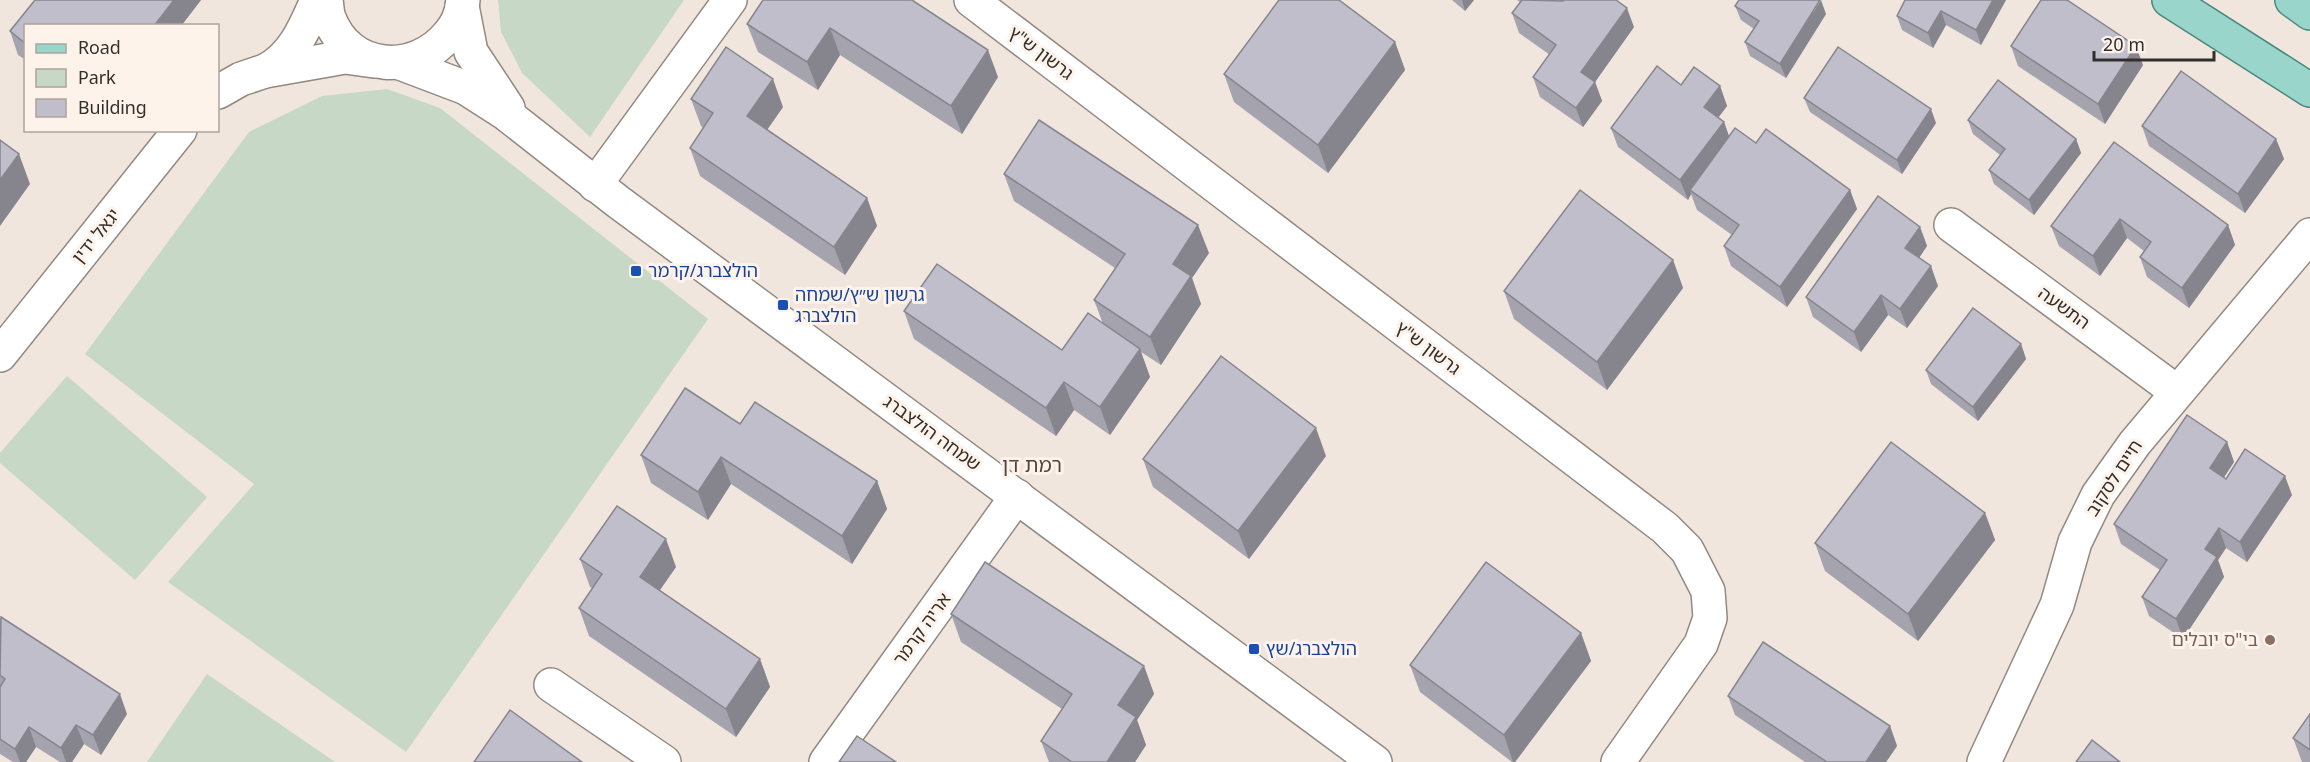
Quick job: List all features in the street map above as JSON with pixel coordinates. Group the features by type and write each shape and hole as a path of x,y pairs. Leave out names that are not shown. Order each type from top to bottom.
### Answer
{"main road":[{"path":"2169,0 2310,90"}],"street":[{"path":"219,91 241,79 276,66 302,34 317,0"},
{"path":"326,0 330,19 340,38 356,52 388,62"},
{"path":"595,185 730,0"},
{"name":"גרשון ש\"ץ","path":"971,0 1665,528 1687,550 1708,591 1710,618 1701,644 1618,762"},
{"path":"265,71 345,57 388,62 422,57 440,45 455,27 463,3"},
{"name":"שמחה הולצברג","path":"463,3 471,52 519,124"},
{"name":"שמחה הולצברג","path":"388,62 466,88 519,124 595,185 1375,762"},
{"name":"יגאל ידין","path":"4,346 178,132"},
{"name":"התשעה","path":"1951,225 2177,392"},
{"name":"חיים לסקוב","path":"1984,762 2056,605 2075,543 2098,495 2135,443 2310,235"},
{"name":"אריה קרמר","path":"826,762 1017,496"},
{"path":"551,685 664,762"}],"green space":[{"path":"498,0 684,0 590,137 522,73 501,32"},
{"path":"387,89 440,108 708,319 406,752 168,582 254,484 85,354 249,132 322,96"},
{"path":"67,376 207,497 135,580 0,463 0,453"},
{"path":"207,674 335,762 147,762"}],"building":[{"path":"35,0 174,0 156,24 24,24 24,42 10,31"},
{"path":"763,0 912,0 988,50 951,106 830,28 807,62 747,24"},
{"path":"1279,0 1339,0 1395,42 1318,145 1224,74"},
{"path":"1522,0 1616,0 1627,8 1581,72 1595,82 1576,108 1533,77 1556,45 1512,13"},
{"path":"1739,0 1820,0 1780,64 1745,42 1759,21 1735,6"},
{"path":"1905,0 1993,0 1976,30 1941,11 1928,33 1897,16"},
{"path":"2041,0 2067,0 2136,46 2098,104 2011,46"},
{"path":"726,47 773,79 747,116 867,198 834,247 690,148 713,113 691,99"},
{"path":"1838,47 1931,109 1897,160 1804,98"},
{"path":"1657,66 1681,85 1694,67 1720,86 1704,107 1724,122 1680,180 1611,128"},
{"path":"2181,71 2276,139 2238,194 2142,126"},
{"path":"1998,80 2076,139 2029,200 1989,170 2005,149 1968,120"},
{"path":"1039,120 1198,225 1173,264 1191,276 1150,337 1094,300 1125,254 1004,174"},
{"path":"1735,128 1756,143 1766,129 1850,190 1780,287 1724,246 1739,225 1690,190"},
{"path":"0,140 19,154 0,180"},
{"path":"2114,142 2228,225 2182,288 2140,257 2151,242 2120,219 2093,256 2051,226"},
{"path":"1580,190 1673,260 1597,362 1504,291"},
{"path":"1878,196 1920,227 1905,248 1931,266 1900,309 1881,295 1854,332 1806,297"},
{"path":"937,264 1062,350 1088,313 1140,349 1100,407 1064,382 1046,408 904,311"},
{"path":"1973,308 2021,344 1973,407 1926,370"},
{"path":"1221,356 1316,428 1238,531 1143,459"},
{"path":"685,388 740,424 755,402 877,481 842,536 721,457 698,492 641,455"},
{"path":"2187,415 2227,442 2210,468 2226,479 2245,449 2285,476 2240,542 2219,528 2205,549 2217,557 2176,619 2142,597 2167,560 2114,524"},
{"path":"1891,442 1985,513 1908,614 1815,543"},
{"path":"617,506 666,539 640,577 760,659 726,709 579,608 602,574 580,559"},
{"path":"985,562 1144,666 1118,705 1136,717 1107,762 1072,762 1041,741 1072,694 951,614"},
{"path":"1486,562 1581,633 1504,735 1410,665"},
{"path":"1,617 120,694 93,735 76,725 61,748 29,727 15,749 0,739 0,687 5,679 0,675"},
{"path":"1763,642 1890,726 1866,762 1827,762 1728,696"},
{"path":"510,710 582,762 474,762"},
{"path":"2310,714 2310,750 2293,738"},
{"path":"857,736 896,762 839,762"},
{"path":"2092,740 2120,762 2076,762"}],"place":[{"name":"הולצברג/קרמר","path":"636,271"},
{"name":"גרשון ש״ץ/שמחה הולצברג","path":"783,305"},
{"name":"בי\"ס יובלים","path":"2270,640"},
{"name":"הולצברג/שץ","path":"1254,649"}],"district":[{"name":"רמת דן","path":"1032,465"}]}
